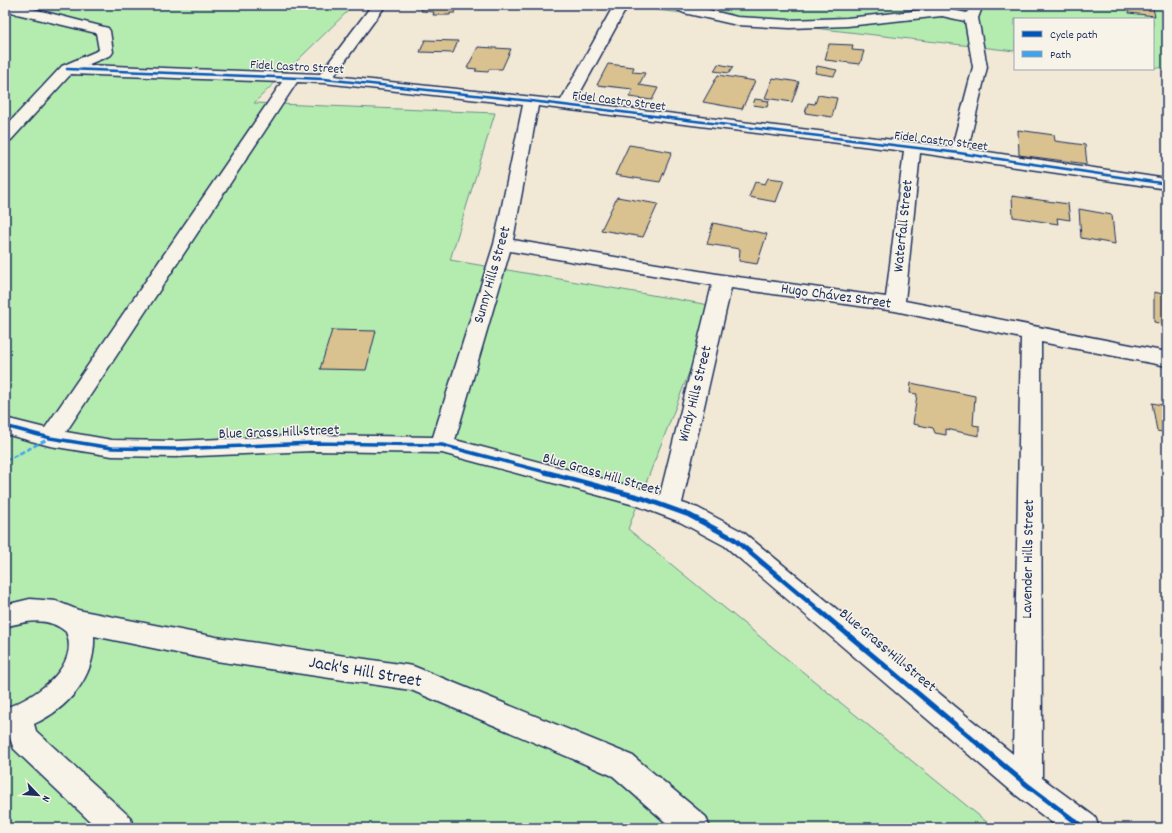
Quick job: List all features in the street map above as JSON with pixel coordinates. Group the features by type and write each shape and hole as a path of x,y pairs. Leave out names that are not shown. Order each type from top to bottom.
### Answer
{"street":[{"path":"5,5 22,11 103,31 106,52 67,69 5,137"},
{"path":"324,79 379,5"},
{"path":"565,106 621,5"},
{"path":"679,5 689,10 737,21 790,24 846,22 942,12 971,18"},
{"path":"959,153 980,67 971,18 978,5"},
{"name":"Fidel Castro Street","path":"67,69 324,79 531,101 959,153 1167,184"},
{"path":"50,438 293,77"},
{"name":"Sunny Hills Street","path":"442,445 504,244 531,101"},
{"name":"Waterfall Street","path":"895,305 912,148"},
{"name":"Hugo Chávez Street","path":"504,244 724,281 895,305 1167,359"},
{"name":"Windy Hills Street","path":"669,507 724,281"},
{"name":"Lavender Hills Street","path":"1027,785 1031,333"},
{"name":"Blue Grass Hill Street","path":"5,426 50,438 112,448 175,449 312,443 442,445 642,498 690,514 734,539 1027,785 1084,828"},
{"name":"Jack's Hill Street","path":"5,616 16,612 38,609 57,611 72,620 216,649 413,678 622,766 695,828"},
{"path":"72,620 81,633 81,651 75,670 61,689 41,706 11,719 24,739 119,828"}],"green space":[{"path":"5,5 354,5 254,103 495,113 450,260 715,306 628,529 994,828 5,828"},
{"path":"613,5 1167,5 1167,69 1154,67 1154,18 1014,18 1014,51"}],"building":[{"path":"423,5 457,5 455,13 450,13 450,15 433,15 434,12 421,11"},
{"path":"1127,5 1152,5 1155,16 1129,13"},
{"path":"425,40 458,41 453,53 420,52"},
{"path":"829,44 853,45 852,50 864,51 860,64 825,60"},
{"path":"478,47 511,49 502,69 489,69 488,72 475,71 477,69 467,68"},
{"path":"608,64 634,67 632,72 645,73 639,85 658,88 652,100 629,97 633,89 597,85"},
{"path":"718,64 733,67 729,73 714,71"},
{"path":"817,66 837,70 834,76 815,73"},
{"path":"718,75 755,81 742,109 703,102"},
{"path":"773,78 799,82 792,102 765,98"},
{"path":"818,95 837,98 832,117 805,113 808,103 815,104"},
{"path":"755,99 769,101 767,107 753,105"},
{"path":"1018,130 1054,135 1055,141 1085,145 1087,164 1019,155"},
{"path":"629,145 672,152 660,182 615,175"},
{"path":"768,178 784,180 776,202 749,197 755,182 765,184"},
{"path":"1012,196 1068,204 1070,220 1057,218 1058,224 1013,217"},
{"path":"617,197 658,204 643,237 601,230"},
{"path":"1079,209 1112,215 1115,244 1081,238"},
{"path":"713,223 767,234 757,264 739,261 740,249 707,244"},
{"path":"1154,292 1167,295 1167,325 1154,322"},
{"path":"332,330 376,331 366,370 320,369"},
{"path":"911,383 975,396 973,425 979,426 979,436 946,429 946,435 935,433 933,428 913,424 917,394 910,393"},
{"path":"1152,403 1167,406 1167,433 1157,431"}],"marked path":[{"path":"5,461 50,438"}],"cycle path":[{"path":"67,69 324,79 531,101 959,153 1167,184"},
{"path":"5,426 50,438 112,448 175,449 312,443 442,445 642,498 689,515 734,539 1027,785 1084,828"}]}
